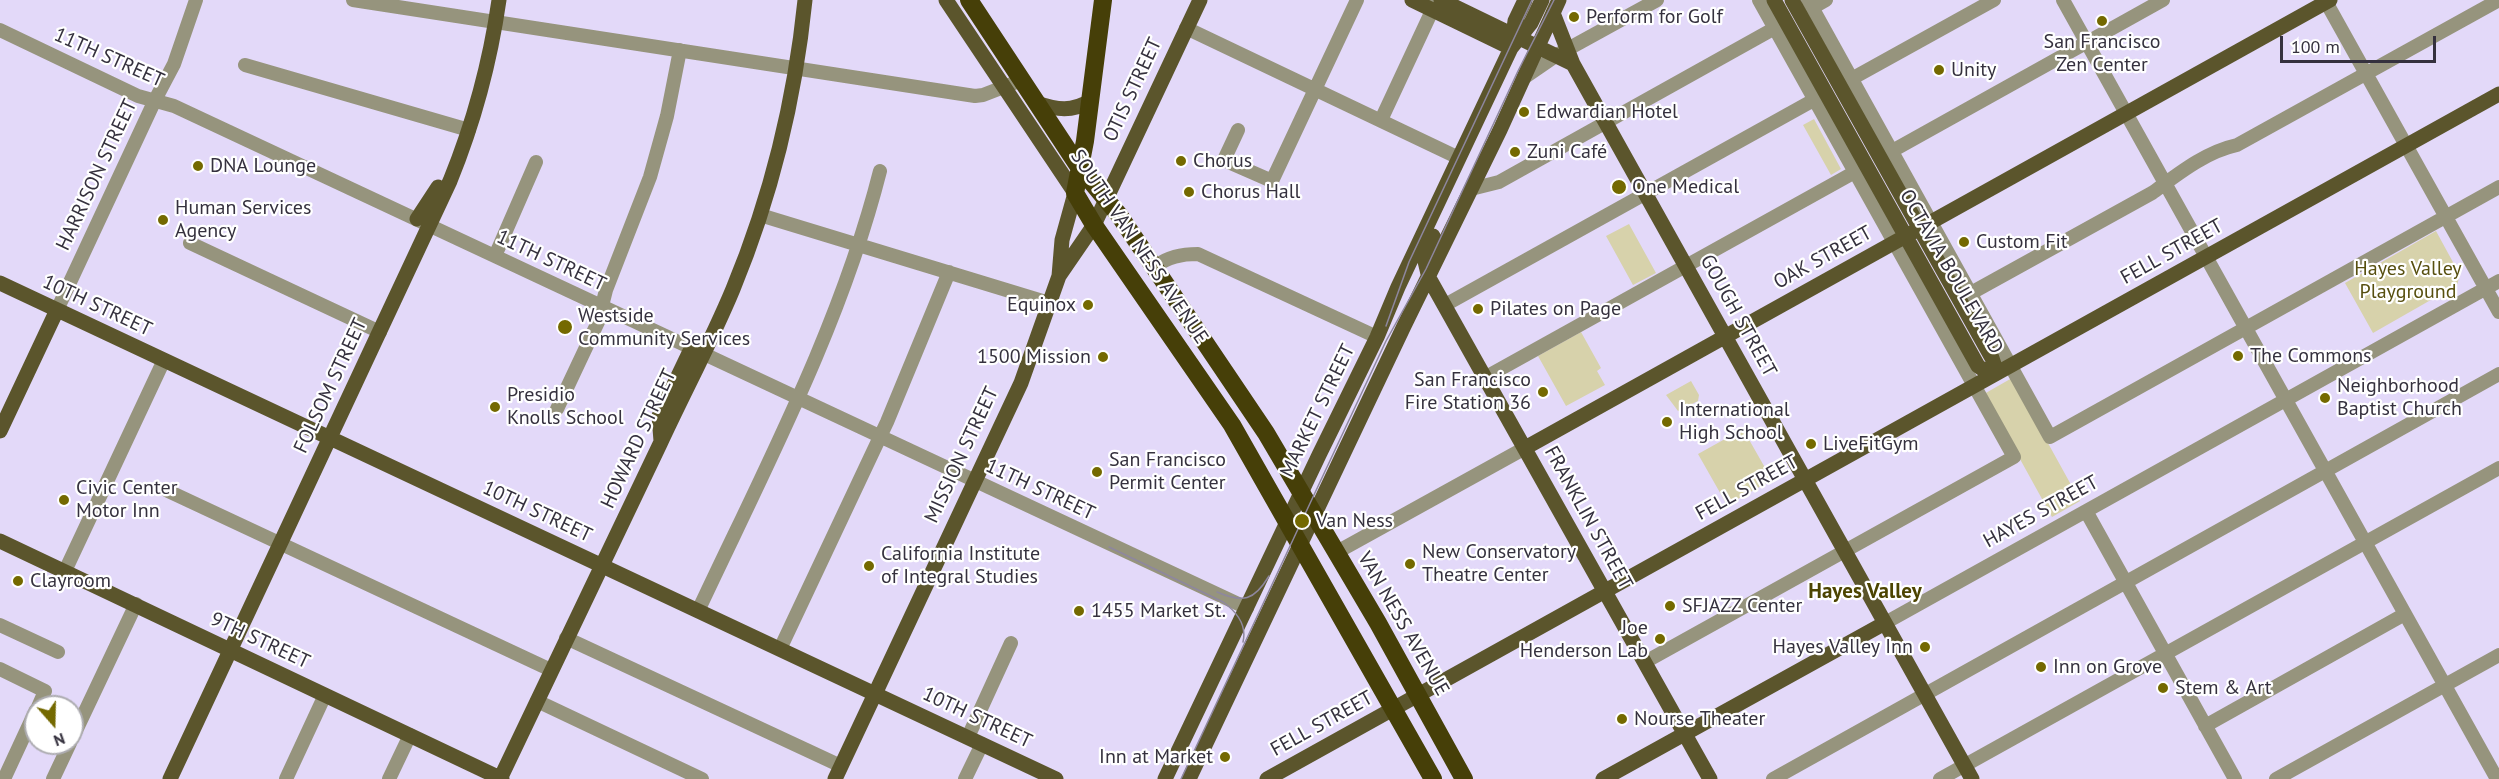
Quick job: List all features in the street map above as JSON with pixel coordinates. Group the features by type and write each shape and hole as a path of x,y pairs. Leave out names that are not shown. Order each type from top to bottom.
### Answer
{"highway":[{"name":"SOUTH VAN NESS AVENUE","path":"969,0 1013,83 1037,103 1079,167 1154,267 1266,433 1302,491"},
{"name":"MISSION STREET","path":"1075,193 1103,0"},
{"name":"SOUTH VAN NESS AVENUE","path":"1075,193 1094,225 1232,425 1287,524"},
{"name":"VAN NESS AVENUE","path":"1302,491 1464,779"},
{"path":"1287,524 1433,779"}],"main road":[{"name":"FOLSOM STREET","path":"170,779 280,543 325,436 380,332 424,222 457,164 486,75 500,0"},
{"name":"HOWARD STREET","path":"501,779 734,288 760,214 783,133 796,68 805,0"},
{"name":"SOUTH VAN NESS AVENUE","path":"946,0 1013,83 1075,193"},
{"name":"OTIS STREET","path":"1105,199 1200,0"},
{"path":"1412,0 1437,3 1512,45 1537,46 1565,56"},
{"name":"MARKET STREET","path":"1429,278 1424,262 1425,252 1503,85 1515,21 1525,0"},
{"name":"MARKET STREET","path":"1165,779 1377,337 1398,287 1512,45 1532,23 1542,0"},
{"name":"OCTAVIA BOULEVARD","path":"1774,0 1833,89 1913,232 1992,358 1994,364 1992,376"},
{"name":"OCTAVIA BOULEVARD","path":"1792,0 1833,89"},
{"name":"OAK STREET","path":"1525,448 2327,1"},
{"name":"MARKET STREET","path":"1189,779 1525,77 1556,7"},
{"name":"GOUGH STREET","path":"1556,7 1565,56 1646,194 1968,772"},
{"name":"MARKET STREET","path":"1478,173 1495,124 1519,72 1537,46"},
{"name":"FELL STREET","path":"1267,779 2499,94"},
{"path":"1037,103 1066,110 1078,108 1090,101"},
{"name":"MISSION STREET","path":"838,772 1021,383 1059,276 1062,240 1075,193"},
{"name":"MISSION STREET","path":"1059,276 1094,225 1105,199"},
{"name":"FRANKLIN STREET","path":"1429,278 1710,779"},
{"name":"10TH STREET","path":"0,283 1056,779"},
{"name":"HARRISON STREET","path":"0,430 4,413 57,310"},
{"name":"9TH STREET","path":"0,541 501,779"},
{"name":"HAYES STREET","path":"1603,779 1885,622"}],"street":[{"name":"HARRISON STREET","path":"57,310 182,46 196,0"},
{"path":"353,0 394,3 496,22 975,96 1013,83"},
{"path":"1238,130 1224,160 1272,182 1357,0"},
{"path":"1525,77 1565,56 1657,0"},
{"path":"1645,662 2014,457 1974,386 1913,232 1892,151 1775,28 1759,0"},
{"path":"1826,0 1810,4 1855,172 1971,293 2050,436 2499,187"},
{"path":"1445,305 1994,0"},
{"path":"2063,0 2497,779"},
{"path":"1892,151 2163,0"},
{"path":"1971,293 2152,193 2174,176 2222,149 2237,145 2499,0"},
{"path":"2327,1 2499,312"},
{"path":"1381,120 1437,3"},
{"path":"1186,28 1459,158"},
{"path":"1471,189 1499,182 1775,28"},
{"name":"11TH STREET","path":"0,30 129,92 174,106 1247,608"},
{"path":"557,409 598,322 656,157 672,94 680,50"},
{"path":"246,65 469,130"},
{"path":"495,256 536,162"},
{"path":"698,611 798,399 859,245 880,171"},
{"path":"1486,377 1855,172"},
{"path":"760,214 1050,303"},
{"path":"190,243 380,332"},
{"path":"1154,267 1164,260 1181,254 1198,254 1377,337"},
{"path":"780,649 880,437 949,272"},
{"name":"HAYES STREET","path":"1885,622 2499,281"},
{"path":"65,571 164,360"},
{"path":"1773,779 2499,374"},
{"name":"OAK STREET","path":"1337,552 1525,448"},
{"path":"1940,779 1968,772 2165,654 2499,468"},
{"path":"168,491 551,670"},
{"path":"2086,511 2235,779"},
{"path":"84,714 136,604"},
{"path":"2205,726 2405,614"},
{"path":"0,625 58,652"},
{"path":"566,638 838,772"},
{"path":"965,779 975,740 1011,643"},
{"path":"2276,779 2499,655"},
{"path":"0,669 45,691 43,695"},
{"path":"286,779 325,695"},
{"path":"537,701 702,779"},
{"path":"389,779 410,735"},
{"path":"4,779 24,737"},
{"path":"53,779 64,755"}],"green space":[{"path":"1814,119 1841,169 1831,175 1803,125"},
{"path":"1629,224 1656,273 1633,285 1606,236"},
{"name":"Hayes Valley Playground","path":"2436,231 2460,275 2457,285 2373,333 2345,283"},
{"path":"1581,332 1601,368 1597,371 1605,385 1566,406 1538,356"},
{"path":"2012,378 2080,501 2052,517 1984,394"},
{"path":"1691,381 1699,395 1698,401 1678,411 1666,395"},
{"path":"1743,429 1772,480 1727,505 1698,454"}],"tram line":[{"path":"1386,326 1409,262 1532,0"},
{"path":"1181,779 1386,341 1426,269 1518,71 1554,0"},
{"path":"1109,547 1223,602 1240,619 1244,630 1243,642"},
{"path":"1217,592 1234,598 1247,598 1258,591 1269,576"}],"place":[{"name":"Perform for Golf","path":"1574,17"},
{"name":"San Francisco Zen Center","path":"2102,21"},
{"name":"Unity","path":"1939,70"},
{"name":"Edwardian Hotel","path":"1524,112"},
{"name":"Zuni Café","path":"1515,152"},
{"name":"Chorus","path":"1181,161"},
{"name":"DNA Lounge","path":"198,166"},
{"name":"One Medical","path":"1619,187"},
{"name":"Chorus Hall","path":"1189,192"},
{"name":"Human Services Agency","path":"163,220"},
{"name":"Custom Fit","path":"1964,242"},
{"name":"Equinox","path":"1088,305"},
{"name":"Pilates on Page","path":"1478,309"},
{"name":"Westside Community Services","path":"565,327"},
{"name":"The Commons","path":"2238,356"},
{"name":"1500 Mission","path":"1103,357"},
{"name":"San Francisco Fire Station 36","path":"1543,392"},
{"name":"Neighborhood Baptist Church","path":"2325,398"},
{"name":"Presidio Knolls School","path":"495,407"},
{"name":"International High School","path":"1667,422"},
{"name":"LiveFitGym","path":"1811,444"},
{"name":"San Francisco Permit Center","path":"1097,472"},
{"name":"Civic Center Motor Inn","path":"64,500"},
{"name":"Van Ness","path":"1302,521"},
{"name":"New Conservatory Theatre Center","path":"1410,564"},
{"name":"California Institute of Integral Studies","path":"869,566"},
{"name":"Clayroom","path":"18,581"},
{"name":"SFJAZZ Center","path":"1670,606"},
{"name":"1455 Market St.","path":"1079,611"},
{"name":"Joe Henderson Lab","path":"1660,639"},
{"name":"Hayes Valley Inn","path":"1925,647"},
{"name":"Inn on Grove","path":"2041,667"},
{"name":"Stem & Art","path":"2163,688"},
{"name":"Nourse Theater","path":"1622,719"},
{"name":"Inn at Market","path":"1225,757"}],"district":[{"name":"Hayes Valley","path":"1865,592"}]}
